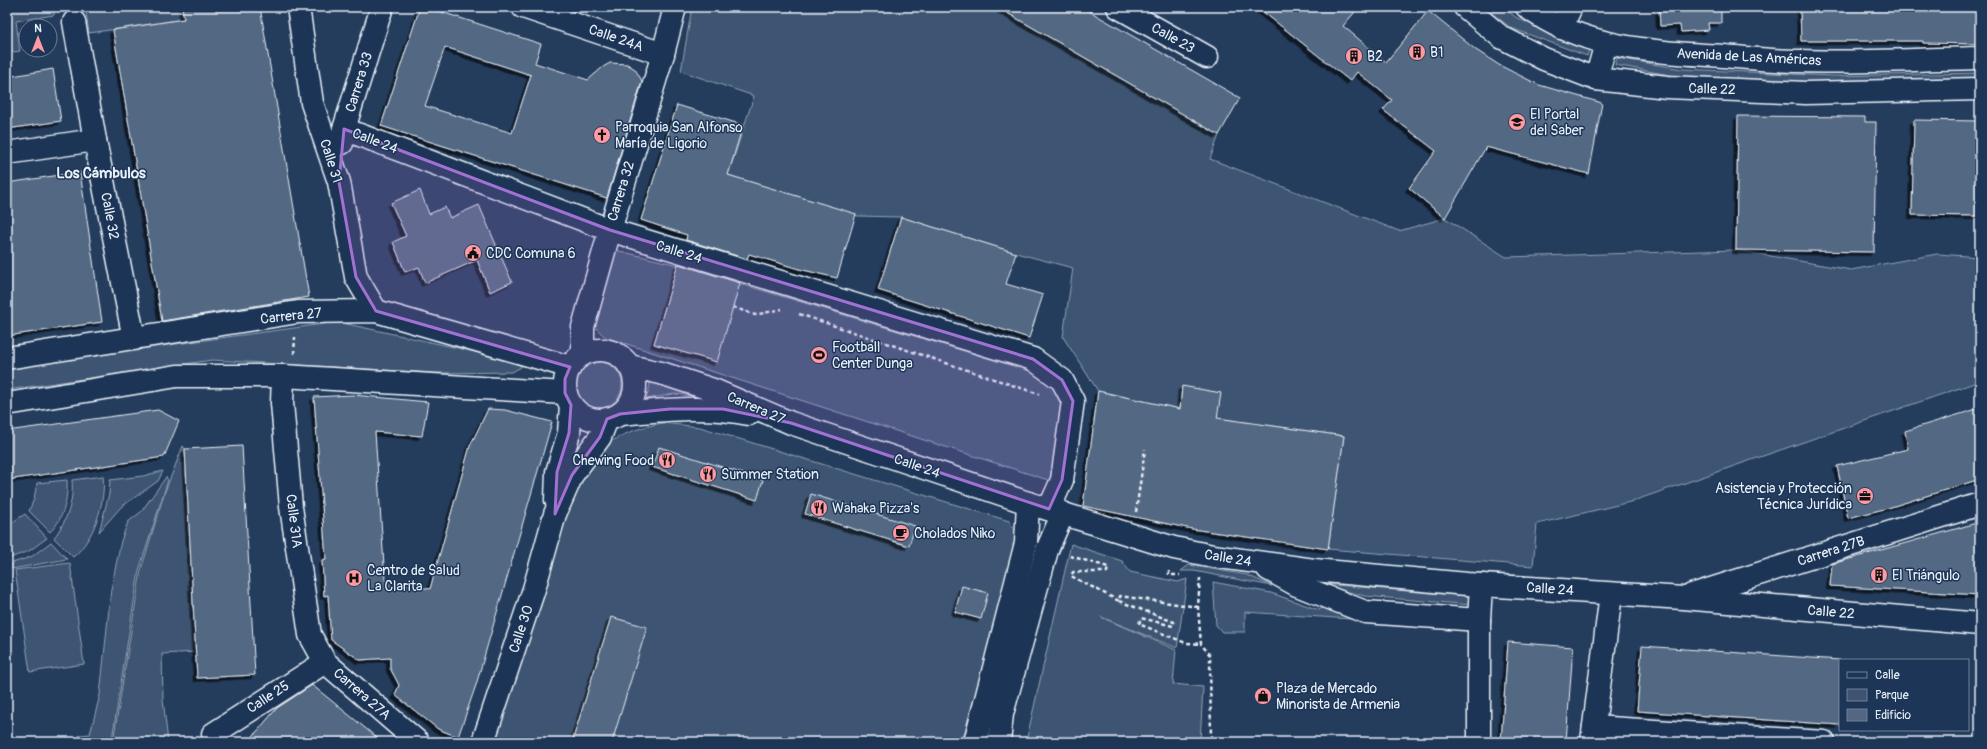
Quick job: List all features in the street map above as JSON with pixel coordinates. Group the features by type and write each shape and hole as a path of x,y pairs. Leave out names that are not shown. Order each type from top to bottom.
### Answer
{"street":[{"name":"Calle 31","path":"298,7 312,103 339,182 356,277 376,311"},
{"name":"Carrera 33","path":"339,182 344,129 382,7"},
{"name":"Calle 24A","path":"523,7 663,54"},
{"name":"Carrera 32","path":"577,360 583,328 610,230 663,54 675,7"},
{"name":"Calle 23","path":"1118,7 1207,57"},
{"name":"Calle 22","path":"1465,7 1501,37 1544,59 1596,79 1667,87 1806,93 1980,89"},
{"path":"1545,15 1571,7"},
{"name":"Avenida de Las Américas","path":"1545,15 1606,43 1664,52 1802,61 1980,58"},
{"name":"Calle 32","path":"74,22 95,140 134,339"},
{"path":"1596,79 1606,43"},
{"name":"Calle 24","path":"344,129 610,230 1033,359 1062,380 1074,401 1056,511"},
{"path":"7,153 95,140"},
{"name":"Carrera 27","path":"7,358 298,312 376,311 577,360"},
{"path":"592,351 606,351 619,356 629,366 634,378 634,392 629,404 613,417 594,420 580,415 568,399 565,379 577,360 592,351"},
{"name":"Carrera 27","path":"629,366 661,373 716,391 791,423"},
{"path":"7,404 177,376 287,377 568,399"},
{"name":"Calle 31A","path":"287,377 282,403 291,507 310,635 325,662"},
{"name":"Calle 30","path":"555,514 557,472 569,433 568,399"},
{"name":"Carrera 27","path":"613,417 670,409 723,409 791,423"},
{"name":"Calle 30","path":"483,742 534,589 555,514 572,475 613,417"},
{"name":"Calle 24","path":"791,423 1028,503 1133,534 1174,548 1314,570 1481,585 1683,598"},
{"path":"975,742 1026,543 1028,503"},
{"name":"Carrera 27B","path":"1683,598 1980,504"},
{"path":"998,742 1002,714 1047,550 1056,511"},
{"path":"1256,562 1297,585 1365,612 1480,620"},
{"path":"1479,742 1481,585"},
{"path":"1611,594 1593,734 1824,742"},
{"name":"Calle 22","path":"1683,598 1980,624"},
{"name":"Calle 25","path":"212,734 325,662"},
{"name":"Carrera 27A","path":"325,662 418,742"}],"path":[{"path":"733,307 754,315 781,308 788,311"},
{"path":"287,377 298,312"},
{"path":"795,313 1046,397"},
{"path":"1133,534 1145,449"},
{"path":"1174,548 1169,574 1183,575"},
{"path":"1047,550 1108,567 1107,572 1073,572 1071,576 1119,601 1174,622 1173,626 1141,618 1139,624 1186,643 1201,644"},
{"path":"1194,576 1200,577 1198,607 1201,644 1210,655 1211,742"},
{"path":"1119,601 1120,596 1198,607"}],"highlighted area":[{"path":"344,129 610,230 1033,359 1062,380 1073,401 1062,480 1049,509 791,423 723,409 670,409 620,414 607,419 600,437 572,475 555,514 557,472 569,433 571,405 565,393 565,379 570,367 376,311 356,277 339,182"}],"green space":[{"path":"7,7 54,7 54,15 35,18 18,18 18,21 16,21 18,51 7,53"},
{"path":"85,7 182,7 184,19 89,33"},
{"path":"692,7 996,7 1219,135 1210,159 1399,231 1445,218 1506,257 1736,250 1851,270 1937,254 1980,257 1980,381 1630,502 1537,524 1533,566 1328,549 1344,436 1217,418 1220,393 1182,387 1180,409 1098,391 1063,337 1073,268 1016,253 901,217 858,216 728,175 754,96 681,71"},
{"path":"1484,7 1502,7 1517,18 1589,50 1587,56 1511,28"},
{"path":"1617,58 1682,69 1834,76 1980,73 1980,80 1834,83 1681,77 1615,65"},
{"name":"Football Center Dunga","path":"615,250 678,265 1037,373 1062,395 1051,481 605,337 593,325"},
{"path":"338,322 522,362 521,367 512,372 436,373 212,360 7,390 7,367"},
{"path":"599,362 612,366 618,372 622,385 618,398 612,404 599,408 586,404 580,398 576,385 580,372 586,366"},
{"path":"649,378 695,396 674,394 646,399 650,386"},
{"path":"662,423 700,427 1009,521 1019,535 962,742 492,742 573,489 590,460 604,446 628,433 644,427"},
{"path":"183,446 185,449 196,652 162,654 163,699 168,742 113,742 141,570 164,494"},
{"path":"163,471 158,481 121,507 99,532 109,494 110,480 143,476"},
{"path":"103,476 103,497 93,531 87,541 73,557 54,538 63,524 69,510 72,496 72,480"},
{"path":"166,477 168,480 139,570 111,742 74,742 80,735 90,734 100,695 111,589 121,541 128,522 141,512"},
{"path":"67,480 66,501 62,515 55,527 50,532 29,511 34,499 37,483"},
{"path":"25,514 47,538 29,551 10,558 7,546 7,526"},
{"path":"51,542 67,559 12,569 12,563 31,557"},
{"path":"1071,544 1122,561 1130,572 1178,582 1187,579 1177,648 1101,617 1176,650 1173,684 1203,687 1200,742 1137,740 1136,742 1026,742"},
{"path":"70,563 84,664 30,672 15,570"},
{"path":"1189,565 1247,575 1272,586 1194,571 1181,571"},
{"path":"1213,582 1271,593 1319,610 1327,605 1366,620 1245,612 1245,632 1222,632 1216,625"},
{"path":"1311,583 1467,596 1471,600 1472,605 1365,596 1337,589 1323,590"}],"building":[{"path":"182,7 260,7 309,297 162,321 113,30 184,19"},
{"path":"420,7 426,7 541,44 535,63 588,80 610,63 627,64 635,69 642,81 607,198 381,126","holes":["445,47 531,75 512,133 425,106"]},
{"path":"997,7 1082,7 1240,98 1219,135"},
{"path":"1257,7 1359,7 1343,26 1386,62 1428,11 1476,50 1499,65 1539,85 1602,103 1589,174 1486,147 1445,218 1409,188 1436,151 1383,110 1392,100 1357,72 1350,81"},
{"path":"1659,7 1721,7 1721,23 1708,23 1709,30 1681,32 1680,25 1660,26"},
{"path":"1800,7 1980,7 1980,44 1923,43 1923,41 1801,41"},
{"path":"53,69 61,121 7,129 7,77"},
{"path":"677,105 743,125 728,175 856,214 837,278 799,269 749,254 747,259 686,240 687,235 641,220"},
{"path":"1738,116 1865,117 1865,122 1876,122 1874,252 1736,250"},
{"path":"1914,120 1980,121 1980,216 1912,215"},
{"path":"80,172 102,322 7,336 7,183"},
{"path":"420,190 429,214 445,207 450,218 479,205 512,282 490,292 477,260 425,283 419,267 405,272 393,242 406,236 391,203"},
{"path":"901,217 1016,253 1006,284 1043,295 1029,338 878,290"},
{"path":"678,264 740,283 717,362 654,344"},
{"path":"1182,386 1221,393 1217,418 1344,436 1328,549 1192,529 1083,506 1098,391 1180,409"},
{"path":"353,395 428,402 422,436 375,432 385,580 430,589 470,446 488,409 505,410 552,422 476,685 458,737 438,729 395,695 399,685 390,668 390,658 360,660 331,640 328,595 324,596 322,560 326,559 314,397"},
{"path":"1980,408 1980,479 1888,508 1848,518 1837,466 1908,449 1905,431"},
{"path":"158,410 179,421 164,457 7,480 7,431"},
{"path":"242,446 255,675 197,678 185,449"},
{"path":"659,447 763,480 757,500 652,467"},
{"path":"811,494 915,526 909,546 805,514"},
{"path":"1980,522 1980,595 1830,586 1832,564"},
{"path":"962,586 988,593 981,619 955,612"},
{"path":"611,617 647,627 612,742 572,742"},
{"path":"1508,642 1573,647 1566,742 1501,742"},
{"path":"1642,646 1839,660 1839,725 1637,711"},
{"path":"312,685 382,742 248,742 277,708"}],"place":[{"name":"B1","path":"1417,52"},
{"name":"B2","path":"1354,56"},
{"name":"El Portal del Saber","path":"1517,122"},
{"name":"Parroquia San Alfonso María de Ligorio","path":"602,135"},
{"name":"CDC Comuna 6","path":"473,253"},
{"name":"Football Center Dunga","path":"819,355"},
{"name":"Chewing Food","path":"667,460"},
{"name":"Summer Station","path":"708,474"},
{"name":"Asistencia y Protección Técnica Jurídica","path":"1865,496"},
{"name":"Wahaka Pizza's","path":"819,508"},
{"name":"Cholados Niko","path":"901,533"},
{"name":"El Triángulo","path":"1879,575"},
{"name":"Centro de Salud La Clarita","path":"354,578"},
{"name":"Plaza de Mercado Minorista de Armenia","path":"1263,696"}],"district":[{"name":"Los Cámbulos","path":"101,173"}]}
